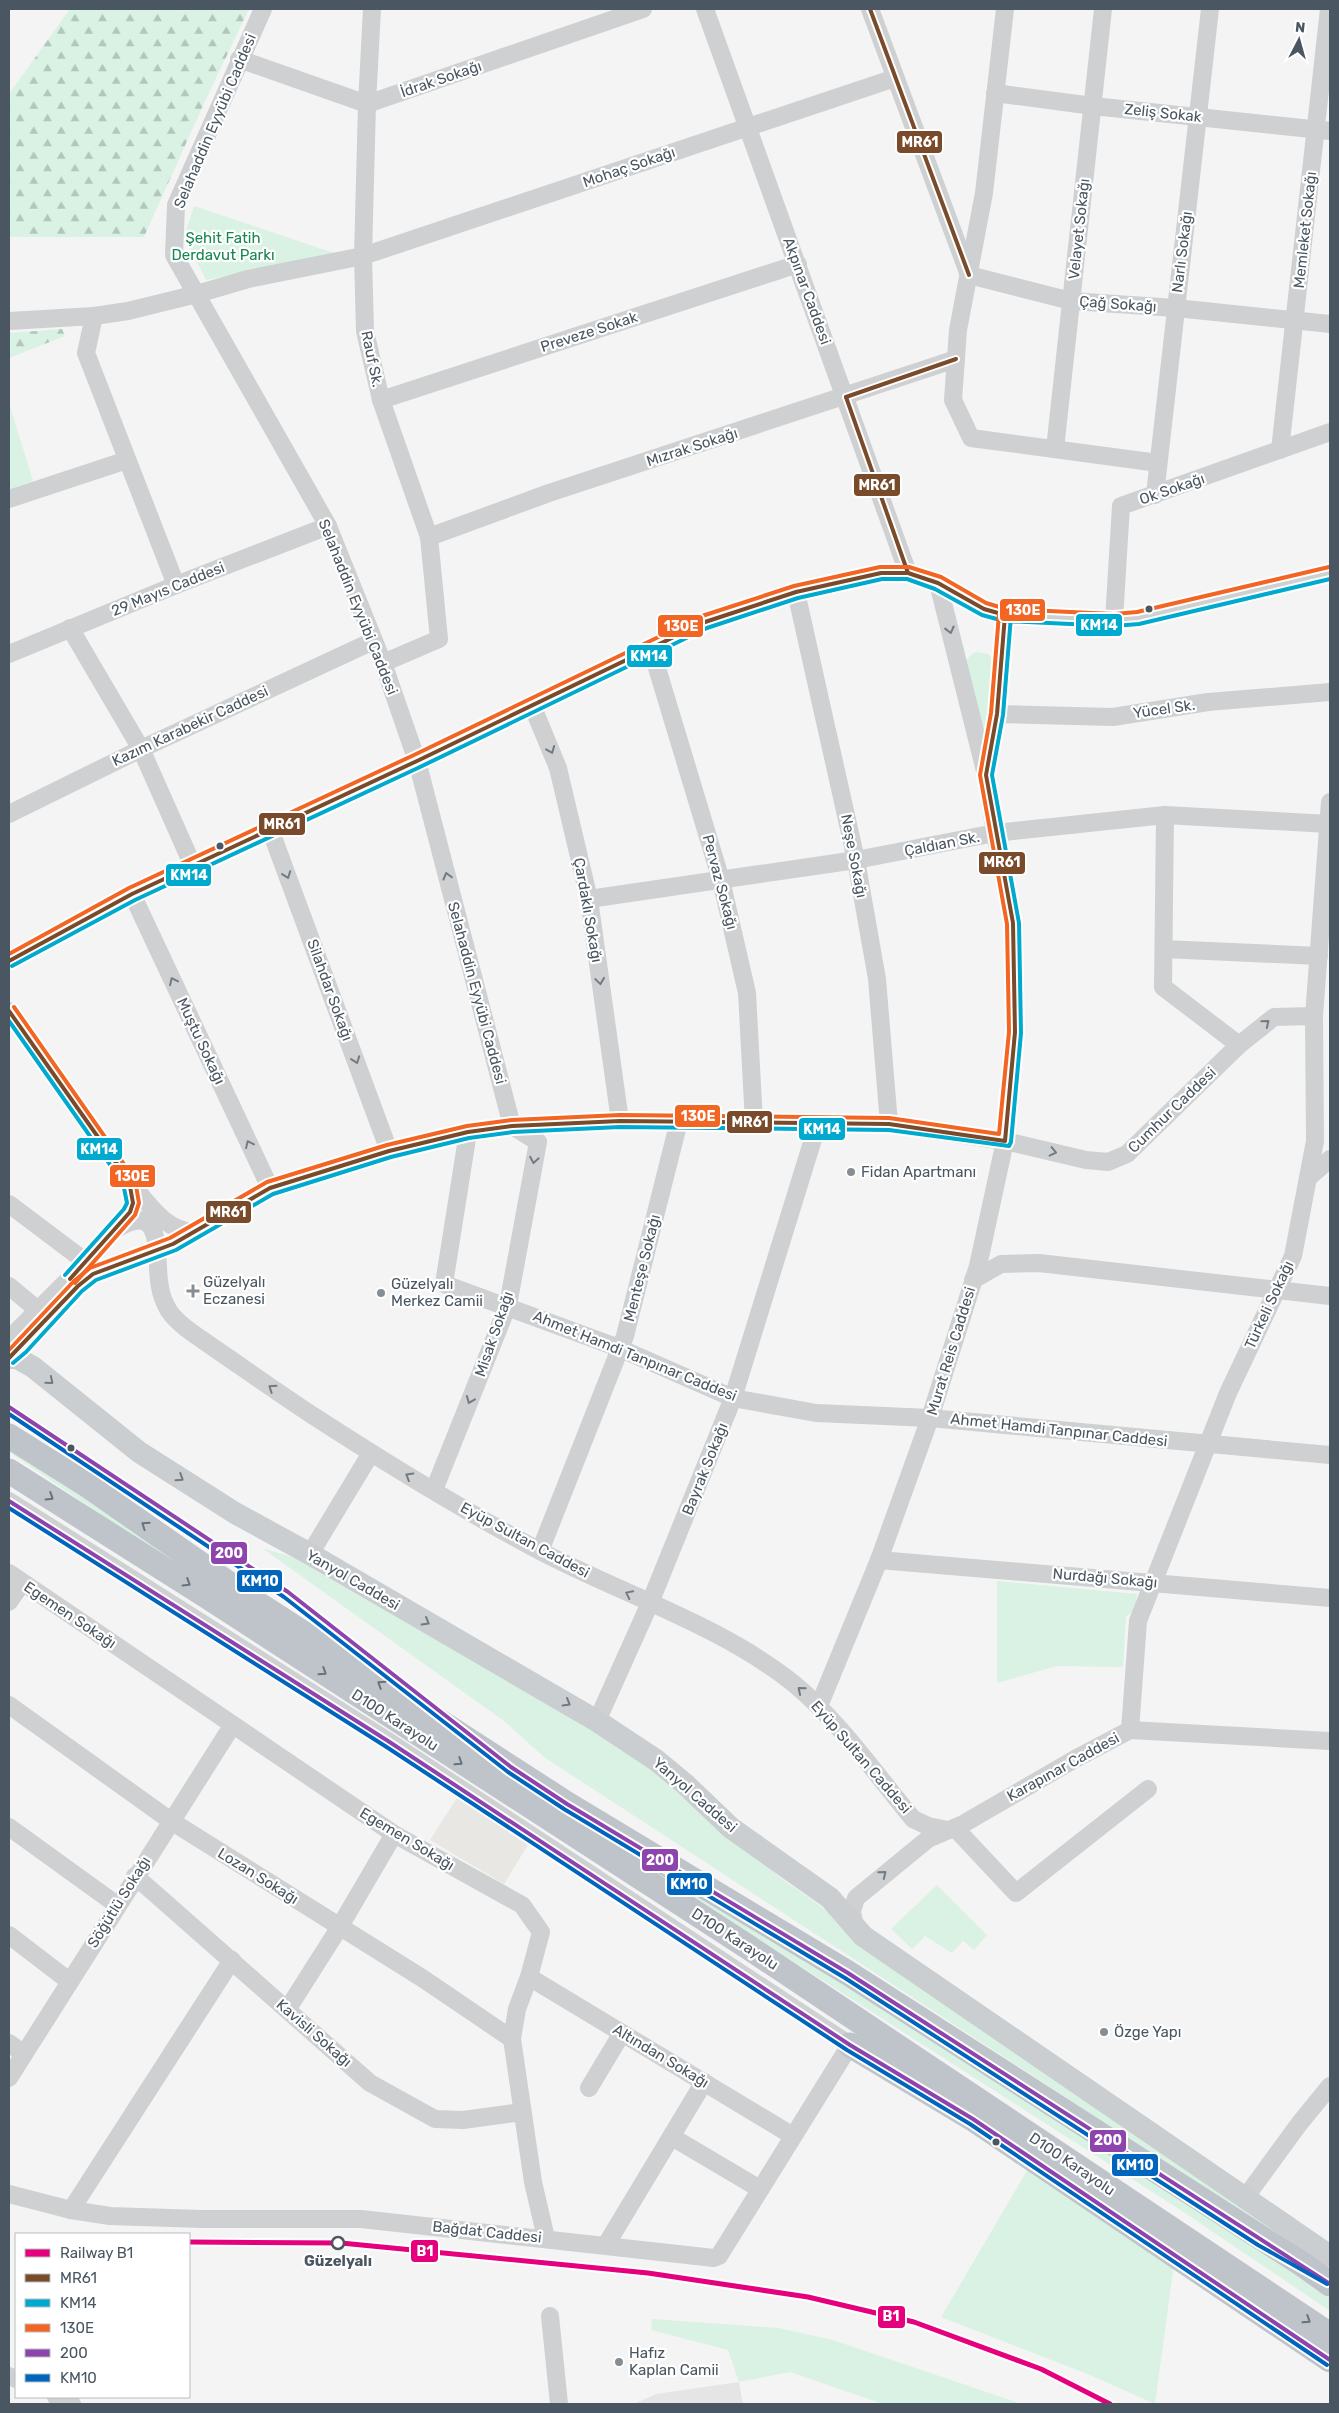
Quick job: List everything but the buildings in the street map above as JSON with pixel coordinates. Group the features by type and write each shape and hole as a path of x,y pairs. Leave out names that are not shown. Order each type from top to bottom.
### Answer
{"highway":[{"name":"D100 Karayolu","path":"9,1436 87,1485 255,1602 567,1804 848,1973 1302,2264 1330,2284"},
{"name":"D100 Karayolu","path":"9,1470 208,1596 740,1942 1330,2335"},
{"path":"850,2045 973,2119 1295,2334 1330,2360"},
{"path":"1223,2264 1295,2334"},
{"path":"1302,2264 1330,2279"}],"main road":[{"name":"Yanyol Caddesi","path":"9,1358 17,1358 33,1367 140,1452 234,1513 310,1554 597,1721 672,1772 731,1828 817,1887 843,1911 863,1936 1330,2256"}],"street":[{"name":"Selahaddin Eyyübi Caddesi","path":"263,9 239,59 176,205 174,255 328,526 372,641 383,663 417,761 512,1126"},
{"name":"Rauf Sk.","path":"372,9 367,104 363,256 365,331 381,400 429,537 439,639 383,663"},
{"name":"İdrak Sokağı","path":"367,104 643,9"},
{"name":"Akpınar Caddesi","path":"705,9 908,573"},
{"path":"870,9 969,275"},
{"path":"1005,9 984,193 958,330 953,400 971,438 1158,463"},
{"name":"Velayet Sokağı","path":"1055,449 1103,9"},
{"name":"Narlı Sokağı","path":"1154,495 1210,9"},
{"name":"Memleket Sokağı","path":"1280,450 1295,319 1323,130 1329,9"},
{"path":"239,59 367,104"},
{"name":"Mohaç Sokağı","path":"10,321 94,316 128,311 248,279 363,256 895,78"},
{"name":"Zeliş Sokak","path":"995,93 1093,106 1323,130"},
{"name":"Preveze Sokak","path":"381,400 798,264"},
{"name":"Çağ Sokağı","path":"969,275 1071,301 1176,308 1330,324"},
{"path":"94,316 86,353 176,585"},
{"name":"Mızrak Sokağı","path":"429,537 549,493 846,397 956,359"},
{"name":"Ok Sokağı","path":"1114,620 1122,506 1330,432"},
{"path":"9,499 127,460"},
{"name":"29 Mayıs Caddesi","path":"9,654 176,585 328,526"},
{"path":"9,961 132,894 417,761 705,622 796,592 880,573 908,573 938,583 984,609 1005,615 1114,620 1138,618 1330,573"},
{"path":"938,583 986,775 995,833 1013,923 1015,1032 1005,1141 973,1280"},
{"name":"Neşe Sokağı","path":"796,592 856,860 877,979 889,1124"},
{"path":"986,775 997,714 1005,615"},
{"path":"70,628 141,749 193,866"},
{"name":"Kazım Karabekir Caddesi","path":"9,814 141,749 372,641"},
{"name":"Pervaz Sokağı","path":"651,648 721,880 747,994 754,1122"},
{"name":"Yücel Sk.","path":"997,714 1113,716 1208,702 1330,692"},
{"name":"Çardaklı Sokağı","path":"532,705 558,768 588,898 620,1122"},
{"name":"Türkeli Sokağı","path":"1130,1730 1138,1622 1152,1582 1228,1394 1293,1256 1316,1140 1314,1016 1327,891 1330,802"},
{"path":"1164,815 1164,987 1238,1045"},
{"name":"Çaldıan Sk.","path":"588,898 856,860 995,833 1164,815 1328,824"},
{"name":"Silahdar Sokağı","path":"270,829 389,1151"},
{"name":"Muştu Sokağı","path":"132,894 270,1188"},
{"path":"1164,949 1319,956"},
{"path":"9,1011 129,1181 167,1222 178,1230 196,1232"},
{"name":"Cumhur Caddesi","path":"9,1358 21,1348 85,1280 110,1266 196,1232 270,1188 389,1151 468,1132 512,1126 679,1121 889,1124 1005,1141 1086,1160 1108,1162 1127,1154 1238,1045 1274,1016 1314,1016"},
{"name":"Menteşe Sokağı","path":"540,1551 625,1336 679,1121"},
{"name":"Bayrak Sokağı","path":"597,1721 650,1603 733,1398 818,1123"},
{"name":"Misak Sokağı","path":"434,1490 508,1305 538,1142 512,1126"},
{"name":"Ahmet Hamdi Tanpınar Caddesi","path":"468,1132 444,1284 508,1305 619,1348 733,1398 816,1413 930,1418 1330,1455"},
{"path":"1308,1178 1330,1159"},
{"path":"9,1339 39,1311 118,1228 130,1212 133,1203 129,1181"},
{"path":"9,1204 86,1262"},
{"path":"118,1228 131,1221 144,1221 152,1228 154,1248"},
{"name":"Eyüp Sultan Caddesi","path":"154,1248 159,1286 170,1312 178,1321 249,1373 371,1453 540,1551 686,1619 792,1682 819,1706 914,1819"},
{"name":"Murat Reis Caddesi","path":"819,1706 879,1560 930,1418 973,1280 1001,1264 1039,1263 1330,1296"},
{"path":"9,1286 39,1311"},
{"path":"310,1554 371,1453"},
{"path":"9,1501 380,1736 850,2045"},
{"name":"Nurdağı Sokağı","path":"879,1560 1330,1598"},
{"path":"9,1602 15,1578"},
{"name":"Egemen Sokağı","path":"15,1578 394,1834 522,1904 541,1932 529,1977 517,2009 512,2039 533,2182 546,2238"},
{"name":"Lozan Sokağı","path":"9,1705 171,1821 339,1928 422,1978 512,2039"},
{"name":"Söğütlü Sokağı","path":"9,2078 232,1726"},
{"name":"Karapınar Caddesi","path":"862,1892 933,1835 951,1829 1130,1730 1330,1740"},
{"path":"907,1855 914,1840 914,1819 928,1826 951,1829 1016,1893 1148,1789"},
{"path":"9,1827 117,1905"},
{"path":"287,2010 339,1928 394,1834"},
{"name":"Kavisli Sokağı","path":"136,1876 370,2083 435,2119 463,2120 522,2112"},
{"path":"817,1887 844,1896 862,1892"},
{"path":"855,1927 853,1904 862,1892"},
{"path":"9,1935 69,1981"},
{"path":"71,2210 232,1960"},
{"name":"Altından Sokağı","path":"529,1977 793,2136"},
{"path":"589,2088 622,2033"},
{"path":"9,2043 24,2054"},
{"name":"Bağdat Caddesi","path":"9,2194 71,2210 110,2216 201,2219 361,2218 714,2258 718,2256 850,2045"},
{"path":"606,2245 704,2082"},
{"path":"1245,2198 1299,2124 1330,2086"},
{"path":"672,2137 760,2189"},
{"path":"550,2316 559,2404"},
{"path":"58,2398 72,2404"}],"shaded area":[{"path":"460,1793 531,1840 504,1884 430,1840"},
{"path":"739,2382 743,2404 634,2404 656,2394"}],"green space":[{"path":"70,9 249,9 144,237 9,237 9,94"},
{"name":"Şehit Fatih Derdavut Parkı","path":"194,206 337,254 206,280 184,236"},
{"path":"62,329 65,336 9,358 9,333"},
{"path":"9,403 33,481 9,490"},
{"path":"973,653 988,654 994,660 986,727 979,727 965,661"},
{"path":"9,1439 1317,2288 1330,2297 1330,2311 1182,2211 174,1564 9,1452"},
{"path":"262,1548 305,1561 598,1734 681,1789 726,1833 782,1879 1306,2247 1303,2252 544,1757 504,1721"},
{"path":"997,1581 1137,1594 1135,1609 1126,1617 1123,1667 1057,1666 997,1683"},
{"path":"937,1885 987,1935 974,1950 963,1941 952,1953 925,1936 912,1949 891,1929"},
{"path":"1028,2169 1174,2264 1155,2404 1090,2375 941,2317"},
{"path":"652,2319 779,2328 833,2340 1022,2404 883,2404 790,2372 739,2382 728,2350 651,2330"}],"rail line":[{"name":"B1","path":"190,2242 341,2243 648,2273 808,2297 914,2322 1041,2369 1110,2404"}],"transit line":[{"name":"MR61","path":"870,9 969,275"},
{"name":"MR61","path":"846,397 956,359"},
{"name":"MR61","path":"846,397 908,573"},
{"name":"130E","path":"9,954 129,888 414,755 702,616 794,586 880,567 909,567 941,577 986,603 1006,609 1114,614 1137,612 1329,567"},
{"name":"MR61","path":"9,961 132,894 417,761 705,622 796,592 881,573 908,573 938,583 984,609 1005,615 997,714 986,775 1013,923 1015,1032 1005,1141 889,1124 620,1121 512,1126 468,1132 389,1151 270,1188 173,1244 93,1274 78,1286 9,1358"},
{"name":"KM14","path":"12,966 135,900 420,767 707,628 798,598 882,579 907,579 935,589 982,615 1004,621 1114,626 1139,624 1330,579"},
{"name":"130E","path":"9,1350 74,1281 90,1268 170,1238 267,1182 387,1145 467,1126 512,1120 620,1115 889,1118 999,1134 1009,1032 1007,924 980,775 991,713 999,614"},
{"name":"KM14","path":"13,1363 26,1352 82,1291 96,1280 176,1250 273,1194 391,1157 469,1138 513,1132 620,1127 889,1130 1009,1146 1011,1142 1021,1033 1019,923 992,775 1003,715 1011,616"},
{"name":"130E","path":"14,1007 135,1180 139,1203 135,1215 75,1283"},
{"name":"MR61","path":"9,1011 129,1181 133,1203 130,1212 70,1279"},
{"name":"KM14","path":"9,1021 123,1183 127,1203 124,1209 65,1275"},
{"name":"200","path":"9,1407 288,1592 511,1767 567,1804 848,1973 1330,2284"},
{"name":"KM10","path":"9,1414 284,1597 508,1772 564,1809 845,1978 1258,2245 1327,2284"},
{"name":"200","path":"9,1501 388,1741 850,2045 973,2119 1330,2360"},
{"name":"KM10","path":"9,1508 385,1746 847,2050 970,2124 1327,2365"}],"place":[{"name":"Fidan Apartmanı","path":"851,1172"},
{"name":"Güzelyalı Eczanesi","path":"193,1291"},
{"name":"Güzelyalı Merkez Camii","path":"381,1293"},
{"name":"Özge Yapı","path":"1104,2032"},
{"name":"Güzelyalı","path":"338,2243"},
{"name":"Hafız Kaplan Camii","path":"619,2362"}]}
